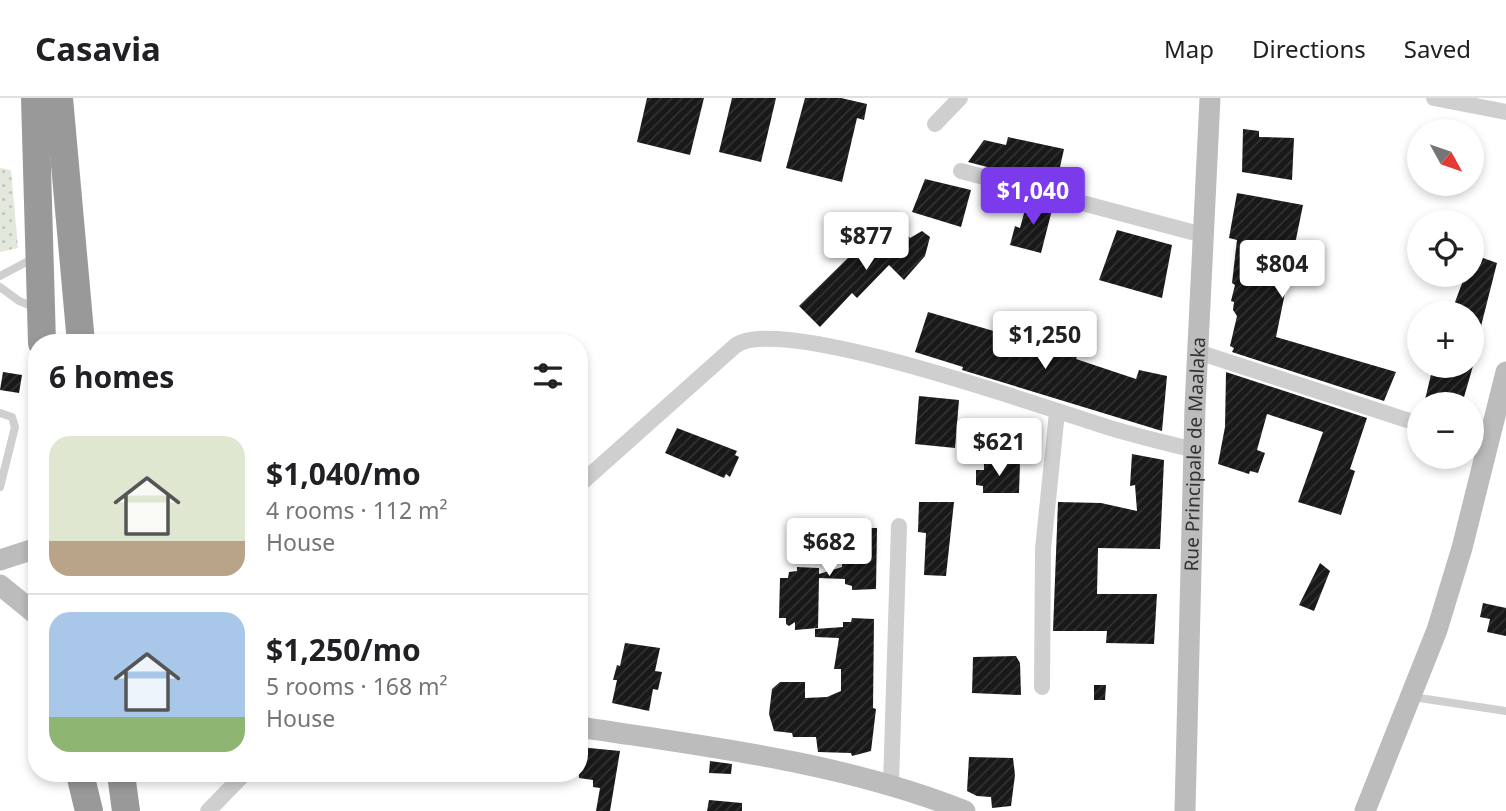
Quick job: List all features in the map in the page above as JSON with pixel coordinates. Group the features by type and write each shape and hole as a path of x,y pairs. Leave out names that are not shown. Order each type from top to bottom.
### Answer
{"highway":[{"path":"35,98 42,334"},
{"path":"59,98 80,334"},
{"path":"82,782 89,811"},
{"path":"122,782 126,811"}],"street":[{"path":"935,124 960,98"},
{"name":"Rue Principale de Maalaka","path":"1185,811 1194,450 1210,98"},
{"path":"1434,98 1506,112"},
{"path":"961,172 1203,235"},
{"path":"588,477 735,346 752,338 787,340 854,351 1194,450"},
{"path":"1198,352 1407,420"},
{"path":"1484,433 1506,372"},
{"path":"1042,687 1043,549 1057,412"},
{"path":"1365,811 1437,630 1462,548 1475,469"},
{"path":"891,784 899,526"},
{"path":"0,560 28,551"},
{"path":"0,585 28,608"},
{"path":"588,728 747,753 891,784 965,811"},
{"path":"208,811 236,782"}],"lane":[{"path":"0,275 22,262 40,256"},
{"path":"0,287 19,301 42,310"},
{"path":"0,413 12,417 15,427 0,487"},
{"path":"1410,696 1506,711"}],"shaded area":[{"path":"0,168 11,170 18,248 0,252"}],"building":[{"path":"647,98 704,98 690,155 637,142"},
{"path":"732,98 776,98 761,162 719,152"},
{"path":"805,98 841,98 867,104 864,120 857,118 842,182 786,168"},
{"path":"1243,129 1259,131 1259,137 1294,138 1292,180 1242,172"},
{"path":"1008,137 1064,149 1056,185 968,162 984,140 1006,145"},
{"path":"925,179 971,190 961,227 912,212"},
{"path":"1237,193 1303,205 1276,337 1396,372 1384,401 1232,352 1234,348 1230,346 1237,316 1233,310 1234,302 1231,301 1235,285 1232,283 1237,240 1229,238"},
{"path":"1028,199 1053,206 1041,253 1010,245 1015,226 1020,228"},
{"path":"900,227 910,238 922,231 930,237 925,256 904,280 889,265 857,298 852,293 820,327 799,306 853,253 860,259 883,234"},
{"path":"1117,230 1172,245 1162,298 1099,280"},
{"path":"1484,258 1497,263 1484,314 1484,301 1455,301 1461,287 1484,287"},
{"path":"928,312 1004,334 1003,338 1057,356 1063,356 1066,346 1079,351 1076,359 1136,379 1139,370 1167,376 1162,431 962,370 963,367 915,352"},
{"path":"3,372 22,375 19,393 0,390"},
{"path":"1226,372 1367,418 1350,469 1355,471 1341,515 1298,502 1323,432 1267,414 1257,450 1265,453 1258,473 1250,471 1249,474 1218,464 1225,427"},
{"path":"1430,378 1470,378 1465,392 1427,392"},
{"path":"919,396 959,400 955,448 915,444"},
{"path":"677,428 737,451 735,455 739,457 730,477 726,474 724,478 665,453"},
{"path":"1132,454 1164,460 1160,549 1098,548 1097,594 1157,594 1154,644 1106,643 1107,631 1053,631 1058,502 1101,503 1137,511 1135,485 1130,486"},
{"path":"984,463 1020,463 1019,493 983,493 983,486 976,485 976,470 984,470"},
{"path":"919,502 954,502 946,576 924,575 926,533 918,532"},
{"path":"855,528 877,528 876,589 852,590 852,586 845,584 845,579 819,578 818,628 795,630 795,622 789,626 786,624 786,618 779,618 780,578 788,578 789,572 797,571 797,567 819,568 819,574 842,567 843,548 820,544 820,539 846,538 847,532 855,532"},
{"path":"1320,563 1330,571 1314,611 1299,605"},
{"path":"1483,603 1506,608 1506,636 1487,632 1490,619 1480,617"},
{"path":"852,618 874,619 873,708 876,709 871,751 852,756 851,753 818,752 816,737 793,737 792,733 774,731 769,714 772,689 780,682 805,682 805,698 827,697 841,691 841,669 834,669 839,638 815,637 815,629 843,627 843,622 851,622"},
{"path":"625,643 660,648 655,671 662,672 658,690 653,689 649,711 612,703 617,680 613,680 617,665 620,666"},
{"path":"1016,656 1020,663 1021,695 972,693 973,657"},
{"path":"1094,685 1106,685 1105,700 1094,700"},
{"path":"588,748 620,751 610,811 596,811 600,788 593,787 593,780 588,779"},
{"path":"969,757 1013,758 1015,775 1011,806 992,808 991,797 977,796 967,791"},
{"path":"710,761 732,764 731,774 709,773"},
{"path":"709,800 742,803 742,811 707,811"}]}
